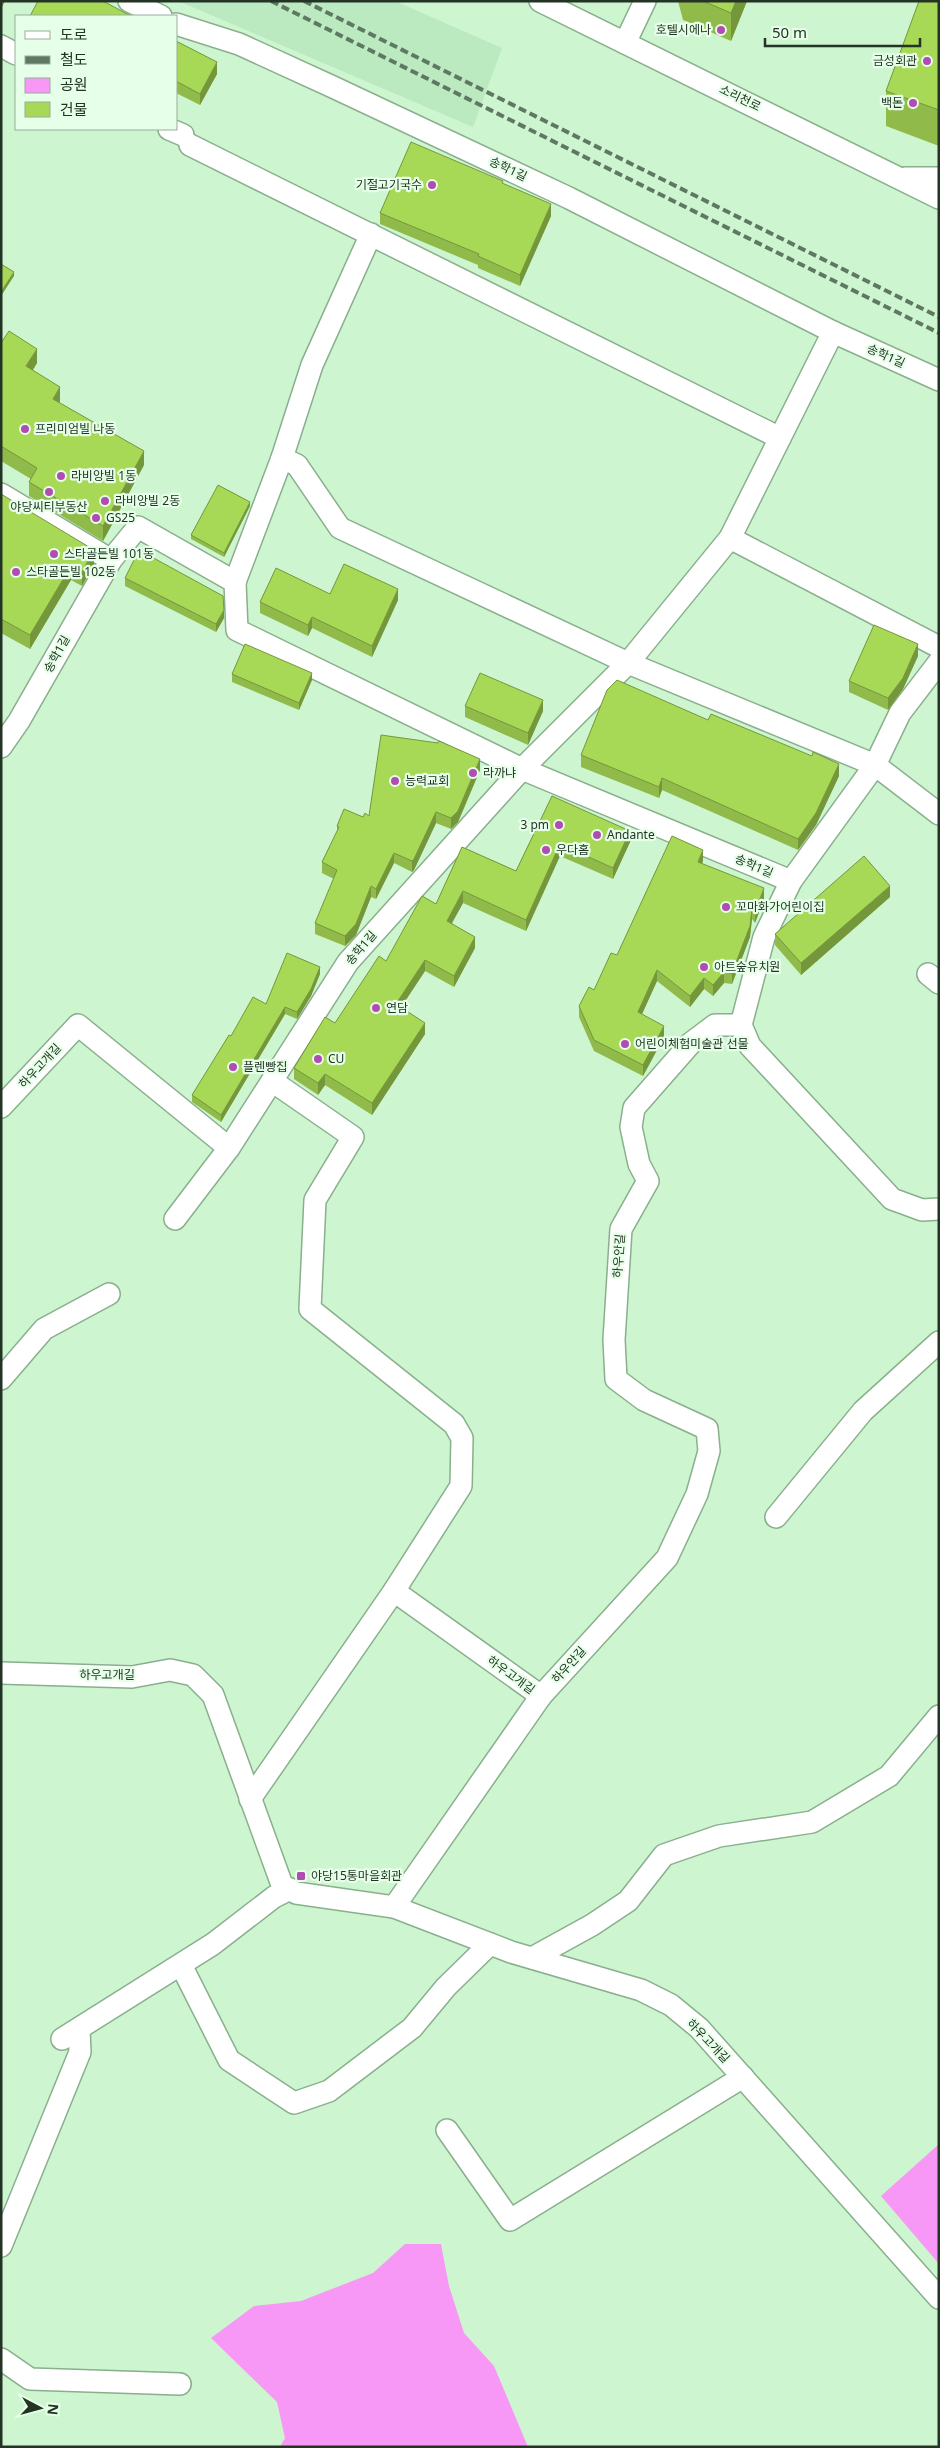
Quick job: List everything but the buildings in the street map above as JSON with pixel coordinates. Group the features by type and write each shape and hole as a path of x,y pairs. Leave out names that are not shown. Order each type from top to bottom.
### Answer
{"street":[{"path":"129,1 158,15"},
{"name":"소리천로","path":"540,1 902,178 939,198"},
{"path":"625,42 645,1"},
{"name":"송학1길","path":"178,25 239,44 342,91 569,198 832,332 939,380"},
{"path":"1,46 15,53"},
{"path":"181,136 371,234 780,438"},
{"path":"902,178 939,178"},
{"name":"송학1길","path":"371,234 312,364 282,458 235,582 237,630 522,769 791,881"},
{"name":"송학1길","path":"175,1219 229,1148 348,962 522,769 628,663 730,538 832,332"},
{"path":"282,458 297,465 340,528 628,663 875,765 939,814"},
{"path":"1,494 111,560"},
{"name":"송학1길","path":"1,747 19,722 111,560 138,527 235,582"},
{"path":"730,538 939,647"},
{"path":"939,662 900,713 875,765 791,881 764,936 741,1025 750,1046 892,1199 922,1210 939,1208"},
{"name":"하우고개길","path":"1,1107 78,1025 229,1148"},
{"name":"하우안길","path":"541,1696 667,1558 697,1494 709,1451 707,1429 644,1400 616,1379 614,1340 620,1229 648,1181 639,1164 630,1127 634,1108 690,1043 714,1025 741,1025"},
{"path":"250,1799 394,1591 461,1486 462,1438 454,1424 310,1309 315,1200 353,1138 272,1081"},
{"path":"1,1379 44,1329 109,1294"},
{"path":"776,1517 863,1411 939,1342"},
{"name":"하우고개길","path":"394,1591 541,1696 394,1907"},
{"name":"하우고개길","path":"1,1673 132,1677 170,1670 192,1675 213,1695 282,1885 296,1893 394,1907 490,1944 641,1990 671,2005 699,2028 939,2298"},
{"path":"532,1958 592,1925 628,1901 664,1855 719,1836 812,1822 889,1776 939,1716"},
{"path":"1,2246 80,2052 70,2034 213,1944 274,1897 290,1889"},
{"path":"181,1965 229,2060 294,2103 329,2091 412,2028 446,1987 490,1944"},
{"path":"447,2130 510,2220 743,2077"},
{"path":"1,2359 30,2379 180,2384"}],"shaded area":[{"path":"178,1 395,1 502,48 473,127"}],"green space":[{"path":"939,2144 939,2264 881,2196"},
{"path":"405,2244 441,2244 449,2286 464,2333 494,2366 528,2447 280,2447 285,2438 277,2402 211,2338 254,2306 301,2301 373,2273"}],"railway":[{"path":"271,1 939,333"},
{"path":"304,1 939,317"}],"place":[{"name":"호텔시에나","path":"721,30"},
{"name":"금성회관","path":"927,61"},
{"name":"백돈","path":"913,103"},
{"name":"기절고기국수","path":"432,185"},
{"name":"프리미엄빌 나동","path":"25,429"},
{"name":"라비앙빌 1동","path":"61,476"},
{"name":"야당씨티부동산","path":"49,492"},
{"name":"라비앙빌 2동","path":"105,501"},
{"name":"GS25","path":"96,518"},
{"name":"스타골든빌 101동","path":"54,554"},
{"name":"스타골든빌 102동","path":"16,572"},
{"name":"라까냐","path":"473,773"},
{"name":"능력교회","path":"395,781"},
{"name":"3 pm","path":"559,825"},
{"name":"Andante","path":"597,835"},
{"name":"우다홈","path":"546,850"},
{"name":"꼬마화가어린이집","path":"726,907"},
{"name":"아트숲유치원","path":"704,967"},
{"name":"연담","path":"376,1008"},
{"name":"어린이체험미술관 선물","path":"625,1044"},
{"name":"CU","path":"318,1059"},
{"name":"플렌빵집","path":"233,1067"},
{"name":"야당15통마을회관","path":"301,1876"}]}
